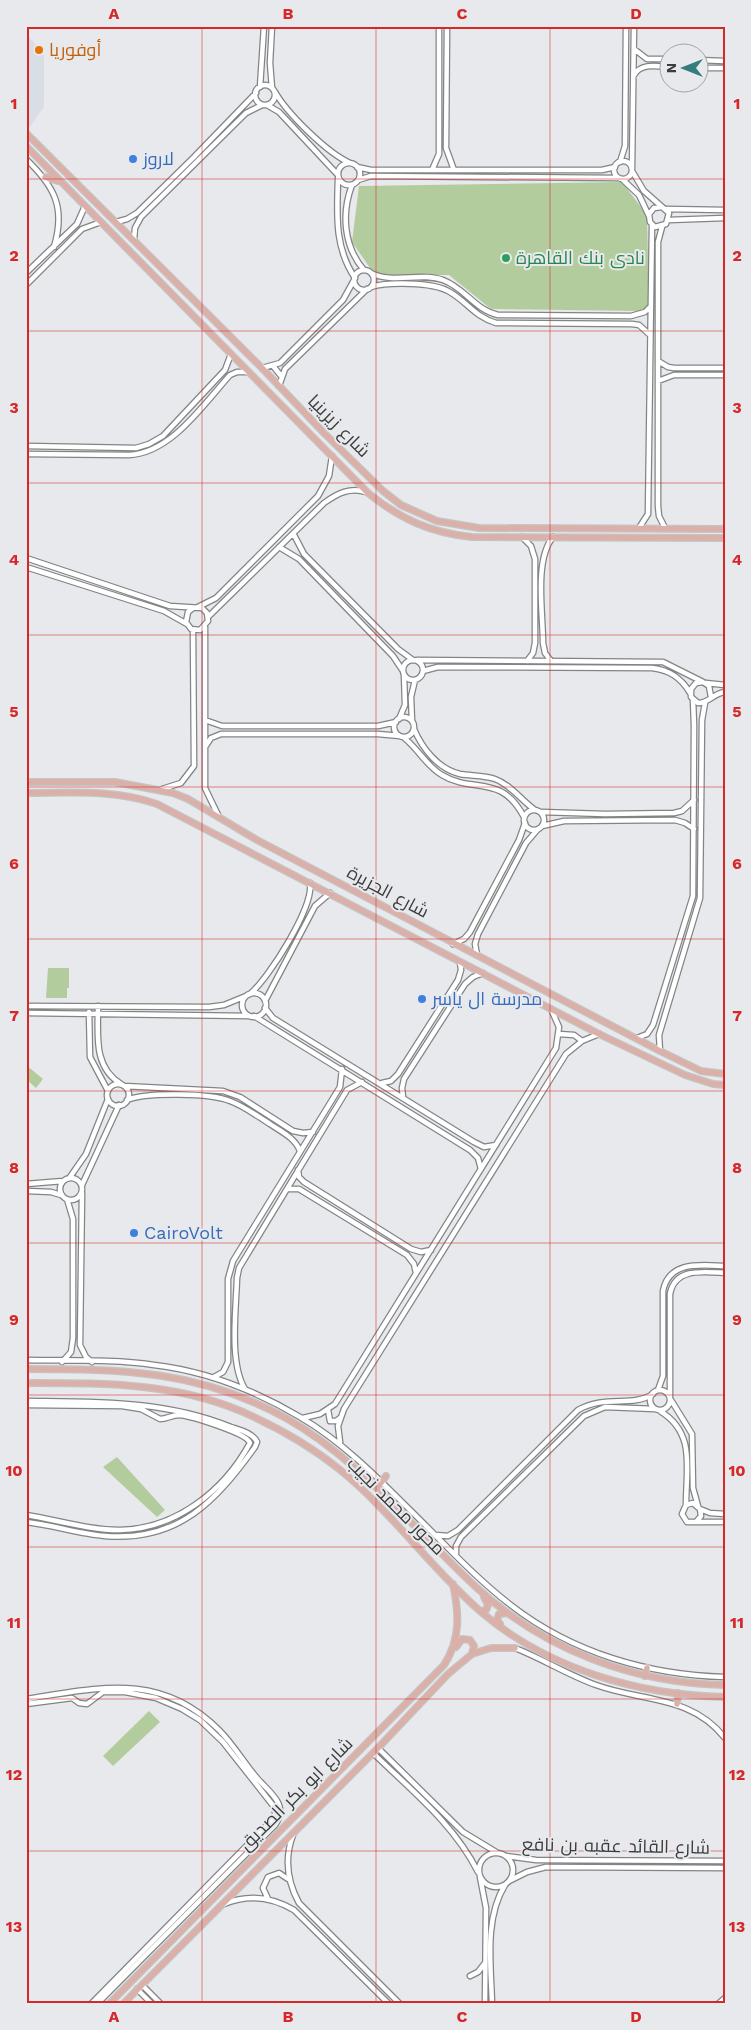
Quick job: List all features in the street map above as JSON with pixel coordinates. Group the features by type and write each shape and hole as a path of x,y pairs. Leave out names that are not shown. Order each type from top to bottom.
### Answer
{"main road":[{"name":"شارع زيزينيا","path":"26,133 383,491 410,509 448,524 479,528 725,529"},
{"name":"شارع زيزينيا","path":"26,146 368,493 414,524 452,535 725,538"},
{"path":"45,178 59,181"},
{"path":"147,269 155,262"},
{"path":"156,278 163,270"},
{"path":"404,518 409,516 410,509"},
{"path":"414,524 419,514"},
{"path":"597,527 597,538"},
{"path":"83,781 85,787 83,793"},
{"path":"92,781 93,793"},
{"name":"شارع الجزيرة","path":"26,782 92,781 129,784 188,798 220,819 453,944 695,1068 721,1074"},
{"name":"شارع الجزيرة","path":"26,793 122,795 157,804 600,1034 685,1075 716,1085 725,1085"},
{"path":"380,919 387,916 386,908"},
{"path":"392,925 392,919 398,915"},
{"path":"716,1085 720,1080 721,1074"},
{"path":"49,1369 50,1361"},
{"name":"محور محمد نجيب","path":"26,1369 121,1370 156,1374 207,1385 256,1404 314,1435 340,1455 377,1488 476,1587 508,1613 558,1645 608,1665 645,1676 684,1683 725,1685"},
{"name":"محور محمد نجيب","path":"26,1383 103,1383 149,1387 194,1396 254,1416 297,1440 338,1468 362,1490 480,1611 534,1648 578,1669 626,1684 678,1693 725,1697"},
{"path":"256,1404 260,1397"},
{"path":"377,1488 384,1479"},
{"name":"شارع ابو بكر الصديق","path":"110,2004 436,1674 451,1652 456,1637 458,1618 453,1584"},
{"path":"476,1587 488,1605 486,1610 480,1611"},
{"path":"501,1626 497,1617 502,1613 508,1613"},
{"path":"558,1645 562,1637"},
{"path":"451,1652 460,1641 466,1638 474,1644 472,1654"},
{"name":"شارع ابو بكر الصديق","path":"123,2004 376,1751 441,1680 472,1654 491,1648 515,1648"},
{"path":"645,1676 648,1668"},
{"path":"677,1704 678,1693"},
{"path":"308,1803 316,1810"},
{"path":"187,1926 194,1933"}],"street":[{"path":"260,87 264,26"},
{"path":"134,240 135,228 141,217 246,112 273,102 270,63 272,26"},
{"path":"432,170 439,154 439,26"},
{"path":"447,26 446,148 454,170"},
{"path":"116,222 127,219 137,213 194,157 260,87 266,85 273,90 285,106 328,150 357,167 370,170 602,170 615,167 620,162 625,146 626,26"},
{"path":"634,26 632,170 629,178 371,176 358,180 352,185 347,202 347,233 352,253 364,270 383,277 427,277 444,280 458,288 483,310 498,315 638,316 650,307"},
{"path":"634,50 642,57 658,59"},
{"path":"653,59 653,66"},
{"path":"708,60 725,61"},
{"path":"633,76 641,68 658,66"},
{"path":"708,68 725,68"},
{"path":"626,90 633,90"},
{"path":"256,92 256,100 279,112 344,184 352,185"},
{"path":"26,159 52,187 58,209 58,232 54,247"},
{"path":"620,162 627,162 644,191 664,208 669,220"},
{"path":"350,163 340,167 338,177 337,234 343,258 360,289 384,284 434,286 448,290 473,312 488,320 527,324 632,324 645,329 650,335"},
{"path":"357,167 360,172 358,180"},
{"path":"615,167 614,172 639,196 652,224 648,506 646,519 639,528"},
{"path":"26,273 82,218 85,206"},
{"path":"649,217 652,210 664,208 725,210"},
{"path":"665,528 658,516 658,236 662,227 669,220 725,218"},
{"path":"26,285 76,236 88,226 101,222"},
{"path":"652,224 662,227"},
{"path":"70,230 76,236"},
{"path":"652,235 658,236"},
{"path":"262,368 280,363 343,300 358,272 364,270"},
{"path":"279,386 286,369 369,288 374,280 371,273"},
{"path":"527,316 527,324"},
{"path":"595,316 595,324"},
{"path":"26,446 142,446 163,436 225,370 231,354"},
{"path":"658,361 666,367 725,368"},
{"path":"273,366 282,377"},
{"path":"665,376 666,367"},
{"path":"26,454 137,455 160,446 179,430 230,376 237,372 248,372"},
{"path":"658,381 665,376 725,375"},
{"path":"107,447 107,455"},
{"path":"187,625 186,615 196,607 216,598 318,496 329,476 332,456"},
{"path":"220,819 205,788 205,627 208,617 279,547 294,535 324,503 344,491 351,490 368,493"},
{"path":"318,496 324,503"},
{"path":"648,506 658,506"},
{"path":"294,535 304,554 398,649 422,664 423,671 421,676 415,680 411,697 412,721 414,728 431,756 447,769 494,779 509,787 535,810 541,812 605,814 674,813 682,810 694,800"},
{"path":"522,537 531,546 535,559 535,643 533,653 527,661"},
{"path":"551,661 545,653 543,643 542,572 543,555 553,537"},
{"path":"279,547 299,559 393,656 409,679 415,680"},
{"path":"27,559 178,608 196,607 205,610 208,617"},
{"path":"26,567 175,616 193,630 196,756 194,766 187,778 174,787 158,790"},
{"path":"175,616 178,608"},
{"path":"193,630 205,627"},
{"path":"453,944 464,939 470,932 519,840 525,823 524,817 516,804 504,793 490,786 455,781 442,775 430,766 395,730 405,705 405,664 415,660 663,662 705,683 711,689 711,697"},
{"path":"423,671 438,667 652,668 665,670 678,677 690,693 693,700 694,800 692,901 650,1031 643,1036 635,1038"},
{"path":"690,693 692,686 705,683 725,685"},
{"path":"660,1051 659,1035 700,898 702,720 705,703 711,697 725,692"},
{"path":"693,700 698,703 705,703"},
{"path":"205,720 217,726 378,726 406,717 412,721"},
{"path":"227,726 227,734"},
{"path":"205,747 216,735 378,734 401,737 411,735 414,728"},
{"path":"196,756 205,756"},
{"path":"504,793 509,787"},
{"path":"524,817 527,812 535,810"},
{"path":"541,812 544,817 542,826"},
{"path":"674,813 675,820"},
{"path":"477,956 475,944 478,934 526,843 542,826 564,821 675,820 685,823 694,829"},
{"path":"525,823 529,828 538,829"},
{"path":"310,882 311,892 308,902 275,965 266,978 248,995 242,1006 245,1012 342,1069 470,1150 478,1158 481,1170"},
{"path":"26,1013 252,1016 261,1014 265,1008 265,1001 315,906 330,893"},
{"path":"381,1083 395,1078 403,1067 458,980 461,970 459,960"},
{"path":"403,1097 402,1088 404,1080 465,984 473,976 483,973"},
{"path":"26,1006 209,1007 224,1005 248,995 260,995 265,1001"},
{"path":"26,1184 63,1181 70,1177 86,1154 108,1099 108,1091 90,1057 89,1006"},
{"path":"98,1006 98,1050 101,1062 107,1073 128,1092 127,1100"},
{"path":"265,1008 273,1018 479,1145 496,1146"},
{"path":"303,1418 328,1410 335,1404 556,1048 559,1034 557,1020 550,1008"},
{"path":"650,1031 659,1035"},
{"path":"559,1034 574,1034 582,1041"},
{"path":"340,1442 338,1434 340,1418 566,1054 582,1041 600,1034"},
{"path":"213,1378 223,1372 228,1362 228,1279 230,1267 340,1087 342,1069"},
{"path":"246,1391 237,1369 237,1273 243,1259 347,1090 362,1082"},
{"path":"108,1091 115,1084 223,1091 240,1097 293,1131 312,1132"},
{"path":"92,1362 86,1357 80,1345 82,1185 118,1105 127,1100 143,1096 206,1096 224,1099 236,1103 289,1136 300,1152"},
{"path":"108,1099 118,1105"},
{"path":"298,1170 299,1177 304,1182 411,1249 421,1252 431,1250"},
{"path":"70,1177 77,1179 82,1185"},
{"path":"61,1195 60,1188 63,1181"},
{"path":"286,1190 292,1188 300,1189 407,1255 414,1264 416,1274"},
{"path":"26,1191 51,1192 74,1200 82,1193"},
{"path":"62,1362 71,1352 73,1338 74,1219 67,1199"},
{"path":"459,1205 468,1211"},
{"path":"436,1535 448,1536 458,1530 584,1406 598,1401 641,1399 658,1390 663,1376 663,1291 667,1279 675,1270 686,1266 725,1266"},
{"path":"456,1556 456,1546 461,1537 576,1422 590,1412 605,1407 666,1409 670,1398 670,1294 672,1284 679,1277 688,1273 725,1273"},
{"path":"26,1360 154,1365 213,1378 260,1397 303,1418 340,1442 384,1479 456,1556 512,1606 562,1637 598,1653 648,1668 678,1674 725,1677"},
{"path":"658,1390 664,1391 670,1398 692,1434 694,1488 701,1516 696,1522"},
{"path":"653,1394 650,1402 678,1425 686,1443 686,1505 682,1511 683,1517 687,1522 725,1522"},
{"path":"598,1395 598,1401"},
{"path":"26,1401 136,1408 160,1419 175,1415 186,1416 247,1438 250,1443 214,1491 196,1505 168,1520 136,1529 120,1530 91,1527 26,1515"},
{"path":"26,1405 131,1402 185,1411 252,1435 256,1439 256,1445 220,1493 200,1510 163,1529 139,1535 106,1536 26,1522"},
{"path":"328,1410 330,1420 336,1421 340,1418"},
{"path":"571,1417 576,1422"},
{"path":"686,1505 693,1503 710,1513 725,1514"},
{"path":"515,1648 574,1677 602,1687 677,1704 703,1716 725,1738"},
{"path":"26,1699 90,1689 125,1687 168,1697 207,1719 228,1740 236,1755"},
{"path":"90,1689 96,1693 95,1698"},
{"path":"76,1700 77,1691"},
{"path":"26,1704 72,1698 87,1704 103,1692 142,1695 163,1701 182,1709 204,1724 236,1755 274,1804 275,1815 160,1938 94,2003"},
{"path":"376,1751 450,1828 466,1849 478,1872 486,1908 485,2004"},
{"name":"شارع القائد عقبه بن نافع","path":"376,1751 459,1828 496,1852"},
{"path":"294,1831 288,1855 289,1880 293,1892 306,1912 400,2004"},
{"path":"478,1872 485,1856 496,1852 506,1856 512,1865 512,1876 496,1901 492,1919 492,2004"},
{"name":"شارع القائد عقبه بن نافع","path":"506,1856 536,1860 725,1861"},
{"name":"شارع القائد عقبه بن نافع","path":"507,1883 527,1872 546,1867 725,1868"},
{"path":"268,1899 263,1888 268,1877 279,1873 289,1880"},
{"path":"480,1877 488,1886 499,1887 507,1883"},
{"path":"220,1906 239,1899 268,1899 286,1905 302,1916 388,2004"},
{"path":"343,1957 347,1952"},
{"path":"470,1976 478,1972 485,1961"},
{"path":"140,1987 152,2004"},
{"path":"140,1987 161,2004"},
{"path":"718,2004 724,1998"}],"shaded area":[{"path":"26,33 44,55 44,107 29,128 26,126"}],"green space":[{"name":"نادى بنك القاهرة","path":"622,182 647,215 649,306 642,311 491,309 449,275 375,275 352,242 359,186"},
{"path":"48,968 69,968 67,998 46,998"},
{"path":"26,1065 43,1079 36,1088 26,1079"},
{"path":"117,1457 165,1510 157,1517 103,1467"},
{"path":"149,1711 160,1722 113,1766 103,1756"}],"place":[{"name":"أوفوريا","path":"39,50"},
{"name":"لاروز","path":"133,159"},
{"name":"نادى بنك القاهرة","path":"506,258"},
{"name":"مدرسة ال ياسر","path":"422,999"},
{"name":"CairoVolt","path":"134,1233"}]}
